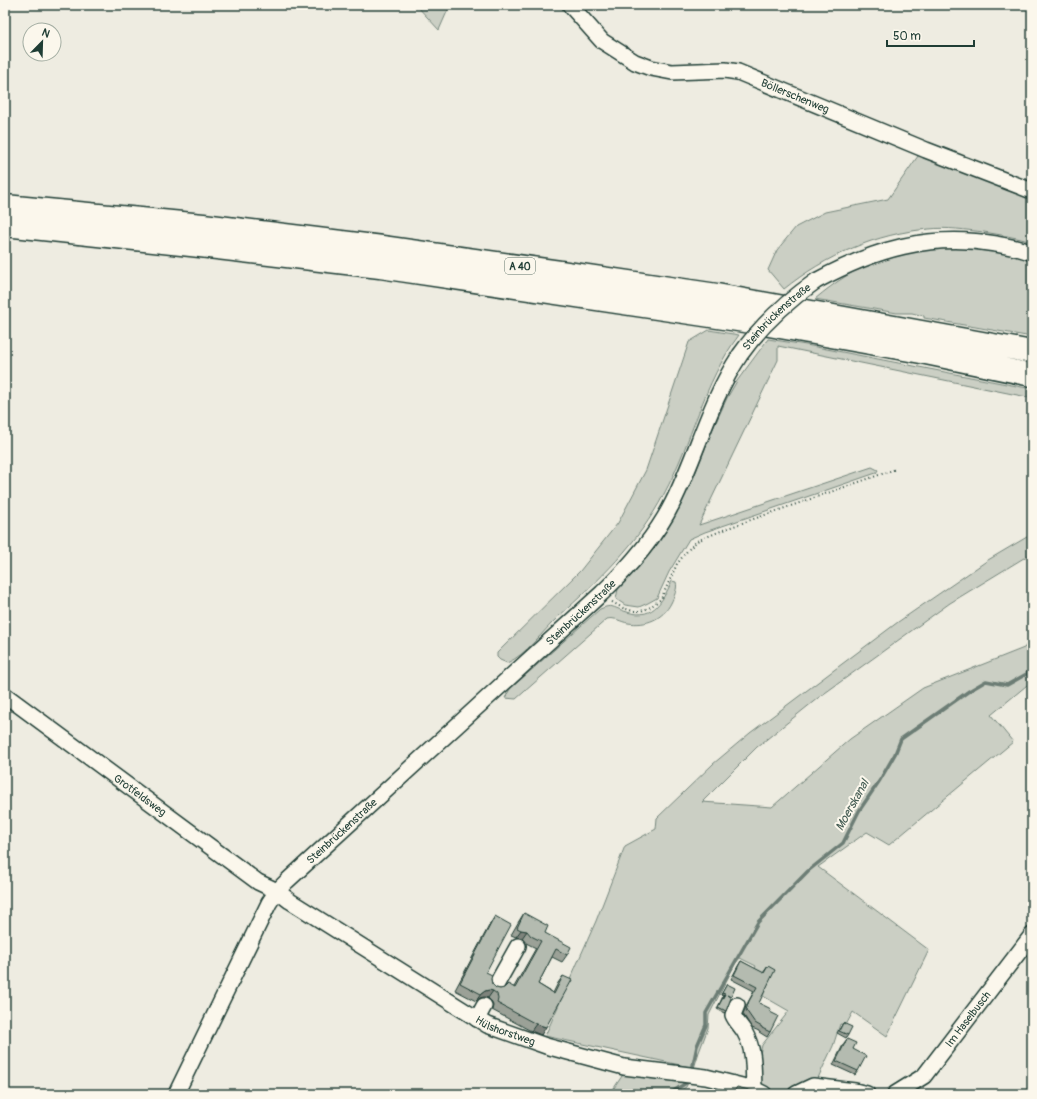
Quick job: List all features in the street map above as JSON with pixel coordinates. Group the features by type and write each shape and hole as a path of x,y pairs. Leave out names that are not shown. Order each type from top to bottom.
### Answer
{"highway":[{"name":"A 40","path":"5,206 211,226 390,248 568,273 717,295 1032,352"},
{"name":"A 40","path":"5,225 396,269 758,323 921,352 1032,375"}],"street":[{"name":"Böllerschenweg","path":"570,5 602,42 635,62 652,68 672,72 725,70 738,72 926,150 1032,191"},
{"name":"Steinbrückenstraße","path":"176,1094 269,903 277,891 322,848 602,593 641,552 662,523 676,497 723,384 740,356 766,322 792,298 816,280 864,257 905,245 931,241 981,242 1032,253"},
{"name":"Grotfeldsweg","path":"5,696 258,882 277,891"},
{"name":"Hülshorstweg","path":"277,891 486,1025 546,1046 624,1067 706,1077 759,1091"},
{"name":"Im Haselbusch","path":"895,1094 924,1076 1032,935"},
{"path":"495,987 518,946"},
{"path":"737,1005 733,1015 745,1033 751,1046 759,1091"},
{"path":"477,1019 484,1006"},
{"path":"796,1094 813,1086 855,1091 867,1094"}],"path":[{"path":"602,593 610,601 623,608 633,611 641,611 661,599 678,564 687,550 697,541 722,530 896,470"}],"shaded area":[{"path":"416,5 450,5 439,30"},
{"path":"925,146 1032,189 1032,242 1014,237 956,229 936,228 910,231 890,235 852,248 817,266 784,289 768,270 777,250 796,227 825,212 888,199"},
{"path":"925,247 986,249 1016,254 1032,259 1032,337 924,318 924,316 912,313 897,313 815,299 838,281 854,271 881,259"},
{"path":"709,330 739,335 716,373 674,474 654,512 617,560 558,617 528,649 507,663 500,660 497,657 497,653 580,571 618,523 646,470 689,342"},
{"path":"768,339 1032,389 1032,398 778,346 778,360 699,525 872,467 878,470 876,473 705,532 689,539 669,572 657,598 639,607 625,605 616,599 618,589 639,567 659,542 675,516 693,479 711,433 727,398 737,381"},
{"path":"1032,534 1032,553 950,603 818,698 757,747 702,802 772,807 850,739 923,688 1024,648 1032,638 1032,681 991,715 1013,742 889,845 867,832 818,867 929,950 887,1036 853,1012 846,1025 840,1024 833,1046 818,1078 787,1094 775,1093 753,1084 762,1045 789,1011 763,996 769,981 753,973 756,966 740,958 735,964 709,1015 708,1028 694,1068 545,1036 596,921 625,846 656,829 657,818 713,764 750,733 898,622 988,560"},
{"path":"672,581 676,582 676,590 668,609 659,617 647,622 635,624 607,619 516,699 505,698 510,689 600,609 610,606 634,614 649,612 664,597"},
{"path":"626,1070 691,1077 686,1087 676,1094 610,1094"}],"building":[{"path":"524,913 548,926 545,933 571,947 567,955 556,949 538,984 554,994 563,976 572,980 546,1027 536,1024 497,1003 497,994 493,991 485,991 481,994 460,983 495,916 511,925 486,972 492,975 492,984 496,988 504,988 508,984 515,988 541,941 531,936 527,931 517,928"},
{"path":"741,961 764,973 768,966 775,970 759,1003 771,1009 770,1012 778,1016 770,1032 755,1023 746,1010 757,987 734,975"},
{"path":"727,984 735,988 731,997 727,995 731,998 726,1011 718,1007 725,994 722,993"},
{"path":"843,1023 852,1027 848,1035 839,1031"},
{"path":"847,1039 856,1043 853,1049 866,1056 858,1071 836,1061"},
{"path":"737,1087 757,1092 760,1094 732,1094"}],"waterway":[{"name":"Moerskanal","path":"693,1065 697,1046 706,1025 706,1013 758,922 808,871 843,843 859,811 880,780 895,754 901,739 969,691 986,681 1007,685 1030,672 1032,664"},
{"name":"Moerskanal","path":"669,1094 686,1083 688,1078"}]}
